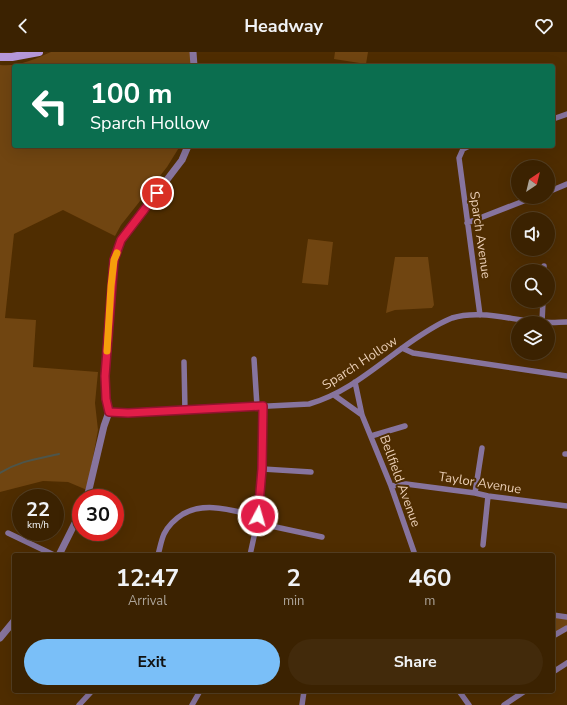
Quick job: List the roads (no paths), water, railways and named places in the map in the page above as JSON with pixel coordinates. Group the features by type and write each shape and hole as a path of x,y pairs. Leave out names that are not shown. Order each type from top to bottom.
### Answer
{"main road":[{"path":"0,57 12,57 39,52"}],"street":[{"path":"194,52 194,64"},
{"path":"555,118 567,114"},
{"path":"89,489 104,426 109,412 106,399 105,376 114,260 121,240 182,160 187,148"},
{"name":"Sparch Avenue","path":"465,148 463,149 459,158 480,315"},
{"path":"555,189 567,184"},
{"path":"467,223 516,204"},
{"name":"Sparch Hollow","path":"109,412 128,413 185,411 309,404 334,395 433,327 452,318 466,315 480,315 511,318"},
{"name":"Sparch Hollow","path":"555,322 567,322"},
{"path":"402,348 413,353 567,376"},
{"path":"250,553 258,516 262,469 260,406 254,359"},
{"path":"184,362 185,411"},
{"name":"Bellfield Avenue","path":"355,382 362,415 414,553"},
{"path":"334,395 362,415"},
{"path":"371,436 405,426"},
{"path":"475,492 482,448"},
{"path":"262,469 311,472"},
{"name":"Taylor Avenue","path":"390,486 406,484 475,492 488,496 567,506"},
{"path":"483,545 488,496"},
{"path":"159,553 164,534 170,526 177,518 191,510 206,507 220,508 258,516"},
{"path":"257,523 322,537"},
{"path":"60,553 72,529"},
{"path":"8,533 50,553"},
{"path":"555,615 567,617"},
{"path":"0,638 12,623"},
{"path":"555,635 567,628"},
{"path":"555,671 567,663"},
{"path":"79,705 90,693"},
{"path":"192,705 199,693"},
{"path":"302,705 304,693"},
{"path":"461,693 469,705"},
{"path":"504,705 522,693"}],"waterway":[{"path":"0,473 21,463 59,454"}]}
